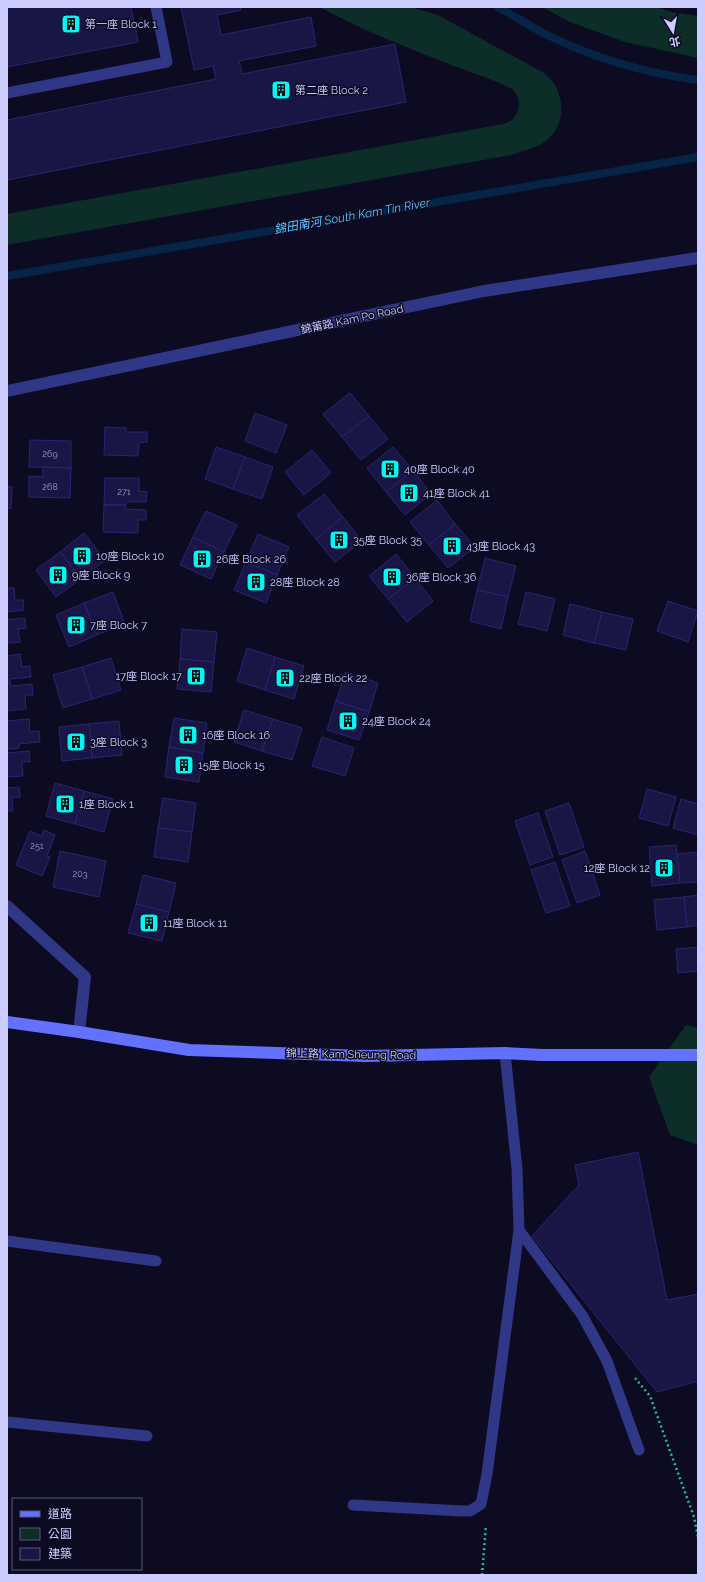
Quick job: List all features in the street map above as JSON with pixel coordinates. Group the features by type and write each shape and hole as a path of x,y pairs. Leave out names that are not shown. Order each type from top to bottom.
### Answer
{"main road":[{"name":"錦上路 Kam Sheung Road","path":"7,1022 189,1050 366,1056 505,1053 542,1055 698,1055"}],"street":[{"name":"錦莆路 Kam Po Road","path":"7,391 484,291 698,258"},
{"path":"7,906 85,977 79,1032"}],"lane":[{"path":"7,94 167,62 156,7"},
{"path":"353,1505 470,1511 481,1504 487,1474 519,1230 517,1169 505,1053"},
{"path":"519,1230 582,1315 610,1368 639,1450"},
{"path":"7,1241 156,1261"},
{"path":"7,1422 147,1436"}],"green space":[{"path":"319,7 410,7 438,15 544,73 555,85 561,101 561,116 556,130 546,141 511,155 7,245 7,214 503,124 513,119 515,116 519,101 514,91 509,88 397,43"},
{"path":"542,7 656,7 671,12 698,16 698,58 625,42 570,22"},
{"path":"686,1025 698,1028 698,1145 670,1135 649,1077"}],"building":[{"name":"第一座 Block 1","path":"7,7 131,7 138,42 7,67"},
{"name":"第二座 Block 2","path":"181,7 240,7 241,10 217,15 221,35 311,17 316,46 239,61 242,74 395,44 406,102 7,180 7,120 216,79 213,66 194,70"},
{"path":"350,393 369,416 342,437 323,414"},
{"path":"255,413 287,425 276,453 245,441"},
{"path":"369,416 388,439 361,460 342,437"},
{"path":"105,427 126,428 126,432 147,432 147,442 139,443 138,456 104,455"},
{"path":"30,440 71,441 71,468 29,467"},
{"path":"216,447 245,457 233,489 205,479"},
{"name":"40座 Block 40","path":"393,447 413,470 386,492 367,468"},
{"path":"312,450 331,473 304,495 285,472"},
{"path":"245,457 273,467 262,499 233,489"},
{"path":"43,467 71,468 70,498 29,497 29,476 43,477"},
{"name":"41座 Block 41","path":"413,470 431,494 405,515 386,492"},
{"path":"105,478 139,478 139,491 147,492 146,502 126,502 126,505 104,505"},
{"path":"7,486 12,487 11,509 7,508"},
{"path":"324,494 343,517 316,539 297,515"},
{"path":"437,500 455,524 429,545 410,522"},
{"path":"104,505 126,505 125,509 146,510 146,520 138,520 138,533 103,532"},
{"path":"206,511 237,525 224,552 193,537"},
{"name":"35座 Block 35","path":"343,517 362,541 335,562 316,539"},
{"name":"43座 Block 43","path":"455,524 475,547 448,568 429,545"},
{"name":"10座 Block 10","path":"84,533 105,560 81,579 60,552"},
{"path":"258,534 289,547 277,575 246,562"},
{"name":"26座 Block 26","path":"193,537 224,552 211,579 180,565"},
{"name":"9座 Block 9","path":"60,552 81,579 56,597 36,570"},
{"name":"36座 Block 36","path":"396,554 415,578 388,599 369,576"},
{"path":"485,558 516,566 508,597 477,590"},
{"name":"28座 Block 28","path":"246,562 277,575 266,603 234,590"},
{"path":"415,578 433,601 407,622 388,599"},
{"path":"7,588 14,588 15,600 23,600 24,610 7,612"},
{"path":"477,590 508,597 501,629 470,621"},
{"path":"113,592 125,624 97,635 84,603"},
{"path":"526,592 555,599 547,631 518,624"},
{"path":"668,601 698,611 688,642 657,631"},
{"name":"7座 Block 7","path":"84,603 97,635 69,647 56,615"},
{"path":"570,604 602,612 594,643 563,635"},
{"path":"602,612 633,619 626,650 594,643"},
{"path":"25,618 26,628 18,629 20,642 7,643 7,620"},
{"path":"182,629 217,632 214,662 180,659"},
{"path":"247,648 275,657 265,690 237,681"},
{"path":"20,654 22,667 30,666 31,677 10,679 10,683 7,683 7,656"},
{"name":"22座 Block 22","path":"275,657 304,666 294,699 265,690"},
{"path":"111,658 121,690 92,699 82,667"},
{"name":"17座 Block 17","path":"180,659 214,662 211,692 177,689"},
{"path":"82,667 92,699 63,708 53,675"},
{"path":"346,672 378,683 369,712 336,701"},
{"path":"7,683 10,683 11,686 32,684 33,695 25,695 26,709 7,711"},
{"name":"24座 Block 24","path":"336,701 369,712 359,740 327,730"},
{"path":"244,710 273,719 262,751 234,742"},
{"name":"16座 Block 16","path":"174,718 207,723 203,753 169,747"},
{"path":"29,719 30,732 39,731 40,742 19,744 19,748 7,749 7,721"},
{"path":"273,719 302,728 292,760 262,751"},
{"path":"119,721 122,755 92,758 89,724"},
{"name":"3座 Block 3","path":"89,724 92,758 62,761 59,727"},
{"path":"322,737 354,748 345,776 312,766"},
{"name":"15座 Block 15","path":"169,747 203,753 199,782 165,777"},
{"path":"7,749 8,753 29,751 30,762 22,762 23,776 7,777"},
{"name":"1座 Block 1","path":"55,783 84,791 75,824 46,816"},
{"path":"19,787 20,797 12,797 13,811 7,811 7,788"},
{"path":"647,789 676,797 668,826 639,818"},
{"path":"84,791 113,799 104,832 75,824"},
{"path":"163,798 196,803 192,832 158,828"},
{"path":"681,799 698,804 698,835 673,828"},
{"path":"569,803 584,847 560,855 545,811"},
{"path":"538,813 553,857 530,865 515,821"},
{"path":"158,828 192,832 188,862 154,857"},
{"path":"44,830 55,835 47,856 50,857 42,876 16,865 30,831 41,836"},
{"name":"12座 Block 12","path":"676,845 680,883 652,886 649,847"},
{"path":"60,851 106,861 99,897 53,887"},
{"path":"585,851 600,895 577,903 562,860"},
{"path":"698,852 698,882 680,883 677,854"},
{"path":"555,862 570,906 546,913 531,870"},
{"path":"143,875 176,883 169,912 136,904"},
{"path":"698,895 698,925 687,927 684,897"},
{"path":"684,897 687,927 657,930 654,900"},
{"name":"11座 Block 11","path":"136,904 169,912 162,941 128,933"},
{"path":"698,947 698,971 678,973 676,949"},
{"path":"638,1152 667,1300 698,1294 698,1381 657,1392 532,1236 579,1185 575,1165"}],"waterway":[{"path":"498,7 561,42 599,57 658,73 698,80"},
{"name":"錦田南河 South Kam Tin River","path":"7,276 698,157"}],"place":[{"name":"第一座 Block 1","path":"71,24"},
{"name":"第二座 Block 2","path":"281,90"},
{"name":"40座 Block 40","path":"390,469"},
{"name":"41座 Block 41","path":"409,493"},
{"name":"35座 Block 35","path":"339,540"},
{"name":"43座 Block 43","path":"452,546"},
{"name":"10座 Block 10","path":"82,556"},
{"name":"26座 Block 26","path":"202,559"},
{"name":"9座 Block 9","path":"58,575"},
{"name":"36座 Block 36","path":"392,577"},
{"name":"28座 Block 28","path":"256,582"},
{"name":"7座 Block 7","path":"76,625"},
{"name":"17座 Block 17","path":"196,676"},
{"name":"22座 Block 22","path":"285,678"},
{"name":"24座 Block 24","path":"348,721"},
{"name":"16座 Block 16","path":"188,735"},
{"name":"3座 Block 3","path":"76,742"},
{"name":"15座 Block 15","path":"184,765"},
{"name":"1座 Block 1","path":"65,804"},
{"name":"12座 Block 12","path":"664,868"},
{"name":"11座 Block 11","path":"149,923"}]}
